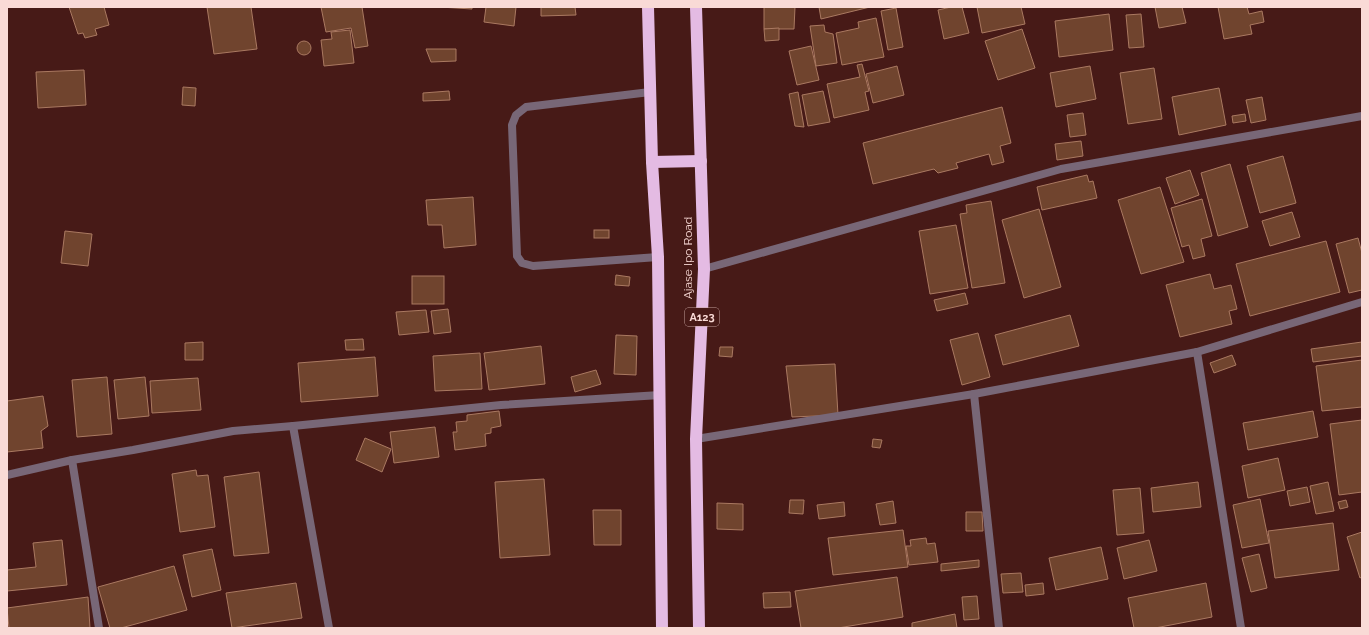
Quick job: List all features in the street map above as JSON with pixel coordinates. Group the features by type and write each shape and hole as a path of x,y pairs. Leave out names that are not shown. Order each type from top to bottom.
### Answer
{"highway":[{"path":"648,7 652,162 658,257 662,628"},
{"name":"Ajase Ipo Road","path":"696,7 704,269 696,439 698,628"},
{"path":"652,162 701,161"}],"street":[{"path":"650,92 526,108 516,115 512,125 517,256 522,263 533,266 658,257"},
{"path":"704,269 1061,168 1362,116"},
{"path":"696,439 974,394 1197,352 1362,302"},
{"path":"1197,352 1241,628"},
{"path":"974,394 999,628"},
{"path":"7,475 72,460 133,450 233,430 293,426 501,405 660,395"},
{"path":"293,426 329,628"},
{"path":"72,460 99,628"}],"building":[{"path":"69,7 104,7 109,25 95,29 97,35 85,38 83,33 78,34"},
{"path":"207,7 251,7 257,49 214,54"},
{"path":"321,7 362,7 368,46 355,48 351,28 326,32"},
{"path":"440,7 472,7 472,9"},
{"path":"486,7 516,7 514,26 484,22"},
{"path":"541,7 575,7 576,15 541,16"},
{"path":"764,7 795,7 794,29 764,29"},
{"path":"819,7 870,7 821,19"},
{"path":"951,7 962,7 969,33 944,39 938,10"},
{"path":"977,7 1021,7 1025,24 982,33"},
{"path":"1155,7 1182,7 1186,23 1159,28"},
{"path":"1218,7 1247,7 1249,14 1262,11 1264,22 1250,25 1252,34 1224,39"},
{"path":"896,8 903,47 888,50 881,11"},
{"path":"1109,14 1113,50 1059,57 1055,21"},
{"path":"1141,14 1144,47 1129,48 1126,15"},
{"path":"876,18 884,57 842,65 836,33 859,28 858,22"},
{"path":"824,25 825,32 833,34 837,63 816,66 810,26"},
{"path":"779,28 779,40 765,41 764,29"},
{"path":"1022,29 1035,68 998,80 985,41"},
{"path":"350,30 354,63 324,66 321,40 332,39 331,32"},
{"path":"301,41 307,41 311,45 311,51 307,55 301,55 297,51 297,45"},
{"path":"811,46 819,80 797,85 789,51"},
{"path":"426,49 456,49 456,61 431,62"},
{"path":"862,64 869,91 865,92 869,110 834,118 827,84 860,77 857,65"},
{"path":"897,66 904,95 873,103 866,74"},
{"path":"1090,66 1096,99 1056,107 1050,73"},
{"path":"1154,68 1162,119 1128,124 1120,73"},
{"path":"84,70 86,105 38,108 36,72"},
{"path":"183,87 196,88 195,106 182,105"},
{"path":"1219,88 1226,125 1179,135 1172,97"},
{"path":"449,91 450,100 423,101 423,93"},
{"path":"823,91 830,122 808,126 802,95"},
{"path":"798,92 804,127 795,126 789,94"},
{"path":"1262,97 1266,120 1251,123 1246,100"},
{"path":"1002,107 1011,143 1000,146 1004,162 992,165 989,154 956,163 958,168 938,173 934,169 873,184 863,143"},
{"path":"1083,113 1086,135 1070,137 1067,115"},
{"path":"1245,114 1246,121 1233,123 1232,116"},
{"path":"1081,141 1083,156 1057,160 1055,144"},
{"path":"1283,156 1296,203 1260,213 1247,166"},
{"path":"1230,164 1248,227 1218,236 1201,173"},
{"path":"1190,170 1199,195 1175,204 1166,178"},
{"path":"1087,175 1089,182 1093,181 1097,198 1042,210 1037,187"},
{"path":"1160,187 1184,262 1141,274 1118,200"},
{"path":"473,197 476,245 444,248 442,225 428,225 426,200"},
{"path":"1202,199 1212,236 1201,239 1205,256 1193,259 1189,245 1182,247 1171,208"},
{"path":"991,201 1005,283 972,288 960,214 967,213 966,205"},
{"path":"1039,209 1061,287 1024,298 1002,220"},
{"path":"1292,212 1300,237 1270,246 1262,221"},
{"path":"956,225 968,288 930,294 919,231"},
{"path":"594,230 609,230 609,238 594,238"},
{"path":"65,231 92,234 88,266 61,263"},
{"path":"1358,238 1362,253 1362,290 1349,293 1336,244"},
{"path":"1326,241 1340,292 1250,316 1236,264"},
{"path":"1210,274 1214,289 1231,285 1237,309 1229,311 1232,324 1180,337 1166,285"},
{"path":"616,275 630,277 629,286 615,285"},
{"path":"412,276 444,276 444,304 412,304"},
{"path":"965,293 968,304 937,311 934,300"},
{"path":"448,309 451,332 434,334 431,311"},
{"path":"426,310 429,332 399,335 396,312"},
{"path":"1070,315 1079,346 1003,365 995,335"},
{"path":"978,333 990,377 962,385 950,340"},
{"path":"616,335 637,336 636,375 614,374"},
{"path":"363,339 364,350 346,350 345,340"},
{"path":"203,342 203,360 185,360 185,343"},
{"path":"1362,342 1362,356 1313,362 1311,349"},
{"path":"541,346 545,384 489,390 484,353"},
{"path":"720,347 733,347 732,357 719,356"},
{"path":"480,353 482,389 435,391 433,356"},
{"path":"1232,355 1236,365 1214,373 1210,363"},
{"path":"375,357 378,396 301,402 298,363"},
{"path":"1362,360 1362,407 1322,411 1316,366"},
{"path":"835,364 838,415 792,417 786,366"},
{"path":"596,370 601,384 575,392 571,377"},
{"path":"107,377 112,434 77,437 72,380"},
{"path":"145,377 149,416 118,419 114,380"},
{"path":"198,378 201,410 152,413 150,381"},
{"path":"43,396 48,426 41,431 43,448 7,452 7,401"},
{"path":"499,411 501,426 491,428 491,433 485,434 486,446 455,450 453,432 457,432 456,422 467,421 467,415"},
{"path":"1313,411 1318,437 1248,450 1243,423"},
{"path":"1362,420 1362,492 1339,495 1330,424"},
{"path":"435,427 439,457 394,463 390,432"},
{"path":"365,438 391,449 382,472 356,460"},
{"path":"873,439 882,440 880,448 872,447"},
{"path":"1278,458 1285,490 1248,498 1242,466"},
{"path":"196,470 197,476 208,475 215,527 180,532 172,474"},
{"path":"259,472 269,553 234,556 224,477"},
{"path":"544,479 550,555 500,558 495,482"},
{"path":"1198,482 1201,507 1153,512 1151,488"},
{"path":"1328,482 1334,511 1316,514 1310,486"},
{"path":"1307,487 1310,502 1290,506 1287,491"},
{"path":"1140,488 1144,533 1117,535 1113,490"},
{"path":"1260,499 1269,543 1242,548 1233,505"},
{"path":"790,500 804,500 803,514 789,513"},
{"path":"1346,500 1348,507 1340,509 1338,502"},
{"path":"893,501 896,523 880,525 876,504"},
{"path":"844,502 845,516 819,519 817,505"},
{"path":"717,503 743,504 743,530 717,529"},
{"path":"593,510 621,510 621,545 594,545"},
{"path":"966,512 982,512 983,531 966,531"},
{"path":"1333,523 1339,570 1275,578 1268,531"},
{"path":"903,530 908,567 833,575 828,538"},
{"path":"1362,532 1362,577 1360,578 1347,537"},
{"path":"926,538 927,544 935,543 938,562 909,565 906,546 911,546 910,540"},
{"path":"62,540 67,585 7,591 7,570 36,567 33,543"},
{"path":"1149,540 1157,571 1124,579 1117,548"},
{"path":"1101,547 1108,579 1056,590 1049,558"},
{"path":"212,549 221,590 192,597 183,555"},
{"path":"1259,554 1267,588 1251,592 1242,558"},
{"path":"979,560 979,567 941,571 941,564"},
{"path":"174,566 187,610 121,628 110,628 98,587"},
{"path":"1021,573 1023,592 1003,593 1001,574"},
{"path":"897,577 903,617 838,628 801,628 795,591"},
{"path":"296,583 302,618 232,628 226,593"},
{"path":"1043,583 1044,594 1026,596 1025,585"},
{"path":"1206,583 1212,617 1155,628 1134,628 1128,598"},
{"path":"790,592 791,607 764,608 763,593"},
{"path":"977,596 979,619 964,620 962,597"},
{"path":"88,597 90,628 9,628 7,608"},
{"path":"955,614 957,628 912,628 912,623"}]}
